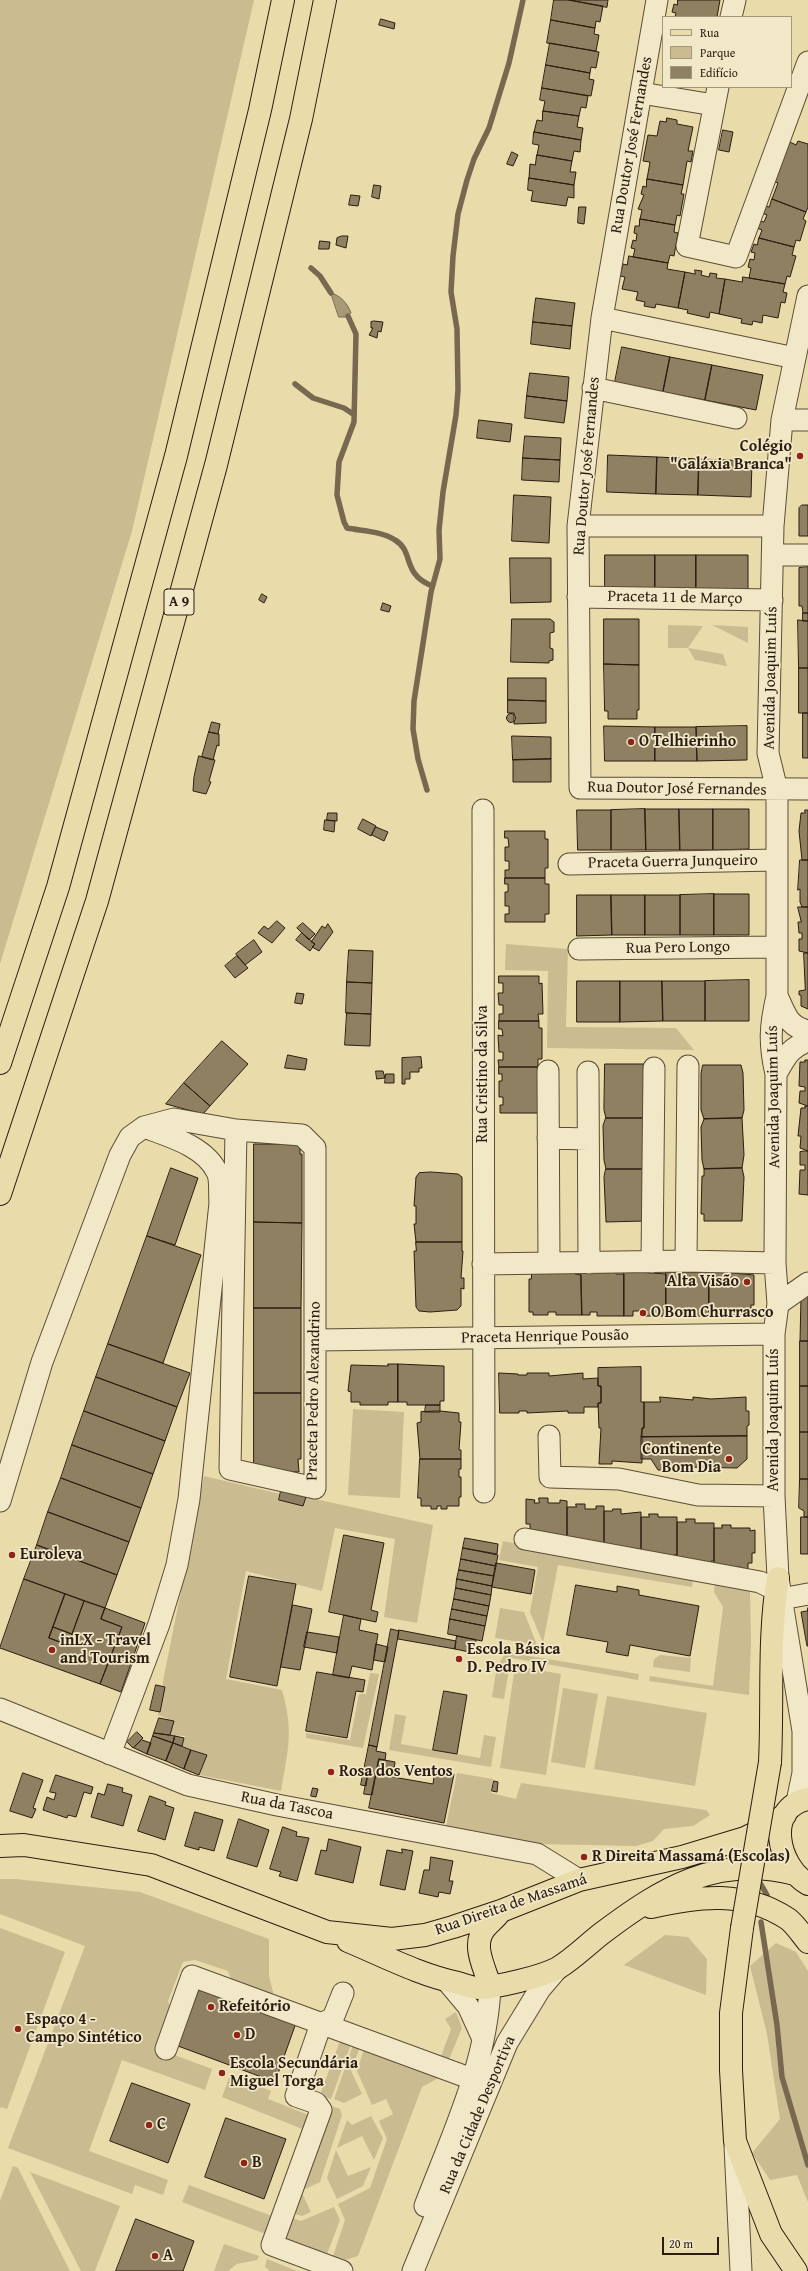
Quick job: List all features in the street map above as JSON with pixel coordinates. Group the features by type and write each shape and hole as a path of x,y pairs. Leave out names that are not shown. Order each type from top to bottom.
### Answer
{"main road":[{"name":"A 9","path":"0,1063 58,887 176,456 260,110 283,0"},
{"name":"A 9","path":"0,1194 97,900 216,465 301,119 325,0"},
{"path":"778,1589 772,1611 773,1711 770,1762 742,1928 731,2013 731,2070 735,2141 771,2234 796,2271"},
{"path":"797,1806 780,1826 780,1846 802,1879"},
{"name":"Rua Direita de Massamá","path":"0,1846 24,1845 151,1865 327,1932 392,1938 425,1935 501,1911 579,1880 682,1857 745,1838 765,1828 797,1806"},
{"path":"327,1932 447,1981 478,1988 520,1981 558,1968 632,1912 677,1884 708,1873 743,1866 772,1868 802,1879"},
{"path":"632,1912 687,1898 718,1896 759,1906 788,1920 808,1942"},
{"path":"490,1986 479,1949 479,1938 485,1928 501,1911"}],"street":[{"name":"Rua Doutor José Fernandes","path":"657,0 602,318 578,526 580,788 777,790"},
{"path":"731,16 735,0"},
{"path":"641,93 716,96 687,246 736,257 808,62"},
{"name":"Avenida Joaquim Luís","path":"797,1806 802,1786 804,1752 802,1687 778,1589 774,1496 774,1334 778,1304 775,1263 776,1074 771,1050 771,1023 777,996 777,790 768,753 773,526 782,420 808,296"},
{"path":"602,318 795,358"},
{"path":"593,388 736,418"},
{"path":"782,420 808,420"},
{"path":"578,526 773,526"},
{"path":"773,555 808,555"},
{"name":"Praceta 11 de Março","path":"578,597 772,600"},
{"path":"777,790 808,789"},
{"name":"Rua Cristino da Silva","path":"483,810 484,1492"},
{"name":"Praceta Guerra Junqueiro","path":"569,864 777,860"},
{"name":"Rua Pero Longo","path":"579,949 777,947"},
{"path":"777,996 789,1022 796,1028 808,1031"},
{"path":"776,1074 789,1052 796,1046 808,1041"},
{"path":"686,1261 688,1066"},
{"path":"652,1262 654,1068"},
{"path":"548,1071 549,1263"},
{"path":"588,1072 589,1263"},
{"path":"0,1501 42,1362 120,1155 130,1137 144,1127 174,1119 236,1130"},
{"path":"110,1754 159,1624 177,1565 189,1499 220,1203 217,1172 201,1153 177,1140 144,1127"},
{"name":"Praceta Pedro Alexandrino","path":"236,1130 302,1135 315,1148 315,1488 230,1469 236,1130"},
{"path":"548,1138 588,1139"},
{"path":"483,1264 686,1261 775,1263"},
{"path":"778,1304 808,1282"},
{"name":"Praceta Henrique Pousão","path":"316,1340 774,1334"},
{"path":"549,1436 550,1478 619,1479 698,1495 774,1496"},
{"path":"525,1539 760,1582 778,1589 808,1594"},
{"name":"Rua da Tascoa","path":"0,1709 188,1785 277,1805 537,1854 579,1880"},
{"name":"Rua da Cidade Desportiva","path":"414,2271 507,2043 540,1989 558,1968"},
{"path":"166,2049 192,1976 464,2076"},
{"path":"447,1981 468,2006 483,2038"},
{"name":"Rua da Cidade Desportiva","path":"400,2271 477,2069 487,2022 490,1986"},
{"path":"342,2271 272,2246 321,2110 316,2104 296,2096 320,2024 332,2018 343,1993"},
{"path":"735,2141 741,2271"}],"green space":[{"path":"0,0 254,0 132,531 0,964"},
{"path":"668,625 703,626 688,648 668,648"},
{"path":"712,625 748,627 748,643"},
{"path":"688,648 723,654 727,666 695,660"},
{"path":"506,944 568,949 566,1027 676,1028 694,1050 547,1048 548,971 505,970"},
{"path":"353,1409 404,1412 400,1498 348,1495"},
{"path":"204,1476 280,1494 279,1500 303,1505 306,1497 433,1525 417,1623 384,1617 395,1539 335,1528 322,1591 246,1571 226,1679 282,1690 288,1718 289,1741 281,1791 200,1775 207,1755 182,1746 185,1736 170,1735 174,1721 158,1715 164,1676"},
{"path":"503,1541 693,1578 692,1587 558,1565 543,1643 530,1612 538,1567 499,1560"},
{"path":"715,1582 750,1589 751,1643 749,1695 649,1681 650,1676 713,1686 723,1607 714,1592"},
{"path":"500,1608 524,1612 537,1645 495,1638"},
{"path":"511,1653 639,1674 638,1680 511,1658 504,1699 492,1697 497,1666 505,1654"},
{"path":"660,1655 691,1658 690,1672 653,1667 654,1659"},
{"path":"515,1666 561,1674 546,1775 500,1768"},
{"path":"370,1673 379,1674 363,1748 306,1738 306,1733 350,1740 359,1694 366,1694"},
{"path":"563,1688 598,1694 585,1768 551,1762"},
{"path":"607,1696 707,1713 695,1786 594,1769"},
{"path":"395,1714 406,1716 401,1744 480,1758 484,1735 496,1737 491,1767 389,1750"},
{"path":"457,1773 493,1779 491,1793 516,1799 521,1783 706,1810 710,1815 693,1826 664,1829 653,1841 636,1846 537,1844 446,1826"},
{"path":"0,1879 15,1879 140,1892 269,1939 269,1976 274,1996 231,1979 228,1971 195,1960 183,1962 168,2001 172,2011 158,2049 212,2069 205,2090 122,2060 89,2151 168,2180 163,2195 135,2185 132,2194 8,2148 85,1946 0,1914"},
{"name":"Espaço 4 - Campo Sintético","path":"0,1928 65,1952 7,2109 1,2107 0,2109"},
{"path":"665,1935 688,1937 707,1959 706,1995 624,1965"},
{"path":"776,1943 796,1952 808,1971 808,2202 797,2175 770,2180 752,2153 780,2119 767,2034 750,1966"},
{"path":"456,2012 462,2028 442,2076 422,2087 358,2256 345,2260 333,2256 345,2220 338,2204 370,2188 387,2139 379,2121 393,2114 386,2099 372,2105 357,2071 364,2049 440,2059 451,2029 445,2019"},
{"path":"340,2041 351,2044 331,2099 320,2095"},
{"path":"353,2045 360,2047 351,2071 362,2094 344,2103 334,2099"},
{"path":"230,2075 271,2091 268,2099 311,2116 305,2130 222,2097"},
{"path":"329,2105 340,2109 342,2115 320,2182 301,2191 311,2212 302,2216 289,2212"},
{"path":"371,2116 383,2138 374,2160 362,2136 337,2148 347,2120 352,2125"},
{"path":"336,2150 348,2176 371,2167 363,2186 337,2199 327,2178"},
{"path":"13,2166 18,2168 70,2271 0,2271 0,2201"},
{"path":"30,2172 120,2206 95,2271 81,2271"},
{"path":"189,2185 272,2216 269,2231 263,2233 182,2202"},
{"path":"334,2207 340,2220 327,2254 281,2238 289,2217 301,2221"},
{"path":"224,2244 259,2256 257,2260 237,2264 228,2271 214,2271"},
{"path":"267,2259 297,2271 270,2271 265,2267"}],"shaded area":[{"path":"331,293 343,300 348,306 351,313 347,317 339,317"}],"building":[{"path":"554,0 569,0 603,6 600,22 596,21 595,28 551,20"},
{"path":"569,0 608,0 607,7"},
{"path":"678,0 720,0 717,16 675,16 676,13 672,12 674,4 677,5"},
{"path":"381,19 395,23 394,29 379,25"},
{"path":"551,20 595,28 594,34 599,35 596,51 547,43"},
{"path":"550,43 599,52 596,68 591,67 590,73 546,65"},
{"path":"546,65 590,73 589,79 594,80 591,96 542,88"},
{"path":"542,88 588,96 586,108 581,107 579,116 543,111 545,101 540,100"},
{"path":"543,111 579,116 577,127 583,128 581,140 534,132 537,120 542,121"},
{"path":"667,118 677,120 677,124 693,127 688,151 693,151 691,162 687,161 683,185 647,179 650,162 643,161 648,135 657,136 660,121 666,122"},
{"path":"723,130 733,132 729,152 719,150"},
{"path":"534,132 581,140 580,152 574,151 572,161 537,155 539,145 533,144"},
{"path":"788,141 796,145 798,141 808,144 808,207 806,212 772,199 778,183 773,181"},
{"path":"512,152 518,155 513,166 507,164"},
{"path":"537,155 572,161 570,172 576,172 574,185 529,178 530,164 535,165"},
{"path":"529,178 574,185 574,198 568,197 566,206 531,201 533,191 528,190"},
{"path":"647,179 683,185 681,194 684,194 680,216 677,215 675,225 640,219 642,210 638,209 644,195 641,194 643,186 646,187"},
{"path":"374,185 381,186 379,199 372,197"},
{"path":"351,195 360,196 358,206 349,205"},
{"path":"772,199 806,212 803,219 806,221 800,241 796,240 794,247 759,238 762,230 757,228 760,221 764,222 767,215 762,213 765,206 769,207"},
{"path":"579,207 586,207 584,224 578,223"},
{"path":"640,219 675,225 674,232 678,233 674,256 670,255 668,263 633,257 635,249 631,248 633,240 636,241 637,234 634,233 635,226 639,226"},
{"path":"348,236 346,248 336,245 337,238"},
{"path":"759,238 794,247 792,255 796,256 790,277 787,276 785,284 749,278 751,268 748,267 750,259 754,260 755,253 751,252 754,244 757,245"},
{"path":"320,241 330,242 329,249 319,249"},
{"path":"629,256 668,263 667,269 685,272 678,308 656,304 655,308 644,306 645,302 636,300 638,292 622,289 625,277 620,276 623,264 627,265"},
{"path":"695,270 702,271 701,275 709,277 710,273 717,274 716,278 725,279 719,314 710,312 709,318 687,313 688,310 678,308 685,272 695,274"},
{"path":"743,277 785,284 783,292 787,293 785,303 781,302 778,318 763,315 762,323 753,321 752,325 741,323 742,319 719,314 725,279 742,282"},
{"path":"536,298 575,303 572,326 533,322"},
{"path":"371,322 383,322 381,332 378,331 377,338 369,335 373,328 371,328"},
{"path":"533,322 572,326 570,349 531,344"},
{"path":"622,347 670,357 663,392 615,382"},
{"path":"670,357 712,365 705,400 663,392"},
{"path":"712,365 763,375 756,410 705,400"},
{"path":"530,373 569,377 567,401 527,396"},
{"path":"527,396 567,401 564,423 525,418"},
{"path":"479,420 512,424 510,442 477,438"},
{"path":"525,436 561,438 560,460 523,458"},
{"path":"608,455 657,457 656,494 607,492"},
{"path":"657,457 699,459 698,495 656,494"},
{"path":"523,458 560,460 559,482 522,480"},
{"path":"699,459 752,461 751,497 698,495"},
{"path":"514,495 551,497 549,543 512,541"},
{"path":"802,505 808,505 808,536 799,536 799,508"},
{"path":"605,555 655,555 655,590 605,590"},
{"path":"655,555 696,555 696,590 655,590"},
{"path":"696,555 748,555 748,590 696,590"},
{"path":"510,558 551,558 551,602 511,603"},
{"path":"808,567 808,613 803,613 802,606 799,606 799,568"},
{"path":"262,594 267,597 264,603 259,600"},
{"path":"383,603 391,606 389,612 381,610"},
{"path":"803,613 808,613 808,621 803,621"},
{"path":"512,619 550,619 554,622 554,632 550,633 550,648 553,649 553,660 549,661 549,663 511,662"},
{"path":"604,619 639,619 639,665 604,664"},
{"path":"798,620 808,621 808,668 799,668"},
{"path":"604,664 639,665 639,710 637,710 637,719 608,719 608,711 605,711"},
{"path":"799,668 808,668 808,713 799,713"},
{"path":"508,678 546,678 546,701 508,700"},
{"path":"508,700 546,701 546,723 514,724 514,713 508,713"},
{"path":"803,713 808,713 808,758 803,758"},
{"path":"509,714 513,714 515,718 513,722 509,722 507,720 507,716"},
{"path":"212,722 220,724 218,734 209,732"},
{"path":"604,726 655,727 655,761 605,761"},
{"path":"747,726 747,760 697,761 696,727"},
{"path":"655,727 696,727 697,761 655,761"},
{"path":"209,732 219,734 219,746 217,745 213,760 202,757"},
{"path":"512,736 551,737 551,759 513,760"},
{"path":"199,756 215,760 209,781 211,782 206,794 193,791 194,777"},
{"path":"551,759 551,782 513,782 513,760"},
{"path":"645,809 679,809 680,850 646,850"},
{"path":"645,809 646,850 611,850 611,810"},
{"path":"679,809 713,809 713,850 680,850"},
{"path":"713,809 749,809 749,849 713,850"},
{"path":"577,810 611,810 611,850 578,850"},
{"path":"805,810 808,810 808,860 802,860 799,831 801,813 805,813"},
{"path":"328,813 337,813 337,821 327,820"},
{"path":"363,819 376,826 371,836 358,829"},
{"path":"325,820 335,821 334,832 324,830"},
{"path":"376,827 388,832 384,841 372,835"},
{"path":"505,831 545,831 545,839 548,839 548,868 545,868 545,878 505,878 505,870 509,870 509,861 505,861 505,847 509,847 508,838 505,838"},
{"path":"800,860 808,860 808,907 802,907 800,902 800,889 798,890"},
{"path":"505,878 545,878 545,884 549,884 549,914 545,914 545,922 505,922 505,914 509,914 509,906 505,906 505,892 508,892 508,884 505,884"},
{"path":"714,894 749,894 749,935 714,935"},
{"path":"714,894 714,935 680,935 680,895"},
{"path":"577,895 611,895 612,935 577,936"},
{"path":"611,895 645,895 645,935 612,935"},
{"path":"645,895 680,895 680,935 645,935"},
{"path":"798,907 808,907 808,953 799,951 799,939 802,939 802,933 799,933 798,922 801,922"},
{"path":"277,921 285,928 272,943 258,933 264,926 268,929"},
{"path":"303,923 315,934 309,940 297,928"},
{"path":"328,924 333,932 319,951 312,947 315,944 311,942 322,926 325,928"},
{"path":"302,933 315,944 310,951 296,940"},
{"path":"254,940 262,952 245,965 236,954"},
{"path":"349,950 373,951 372,983 347,982"},
{"path":"804,953 808,953 808,1009 801,1006 801,995 799,995 799,991 805,990"},
{"path":"237,956 248,968 235,978 225,966"},
{"path":"499,976 539,976 539,984 542,983 543,1014 538,1014 539,1021 499,1021 499,1014 503,1014 503,1005 499,1005 498,993 503,993 503,983 499,983"},
{"path":"749,980 749,1021 705,1021 705,981"},
{"path":"577,981 620,981 620,1022 577,1022"},
{"path":"620,981 662,981 663,1021 620,1022"},
{"path":"662,981 705,981 705,1021 663,1021"},
{"path":"347,982 372,983 371,1014 346,1013"},
{"path":"297,993 304,994 302,1004 295,1003"},
{"path":"347,1013 371,1014 370,1046 345,1045"},
{"path":"499,1021 539,1021 539,1028 542,1028 542,1059 538,1059 538,1067 499,1067 498,1060 503,1060 503,1052 499,1052 498,1035 503,1036 502,1029 499,1029"},
{"path":"222,1041 248,1064 210,1106 184,1083"},
{"path":"288,1055 307,1059 305,1070 285,1068"},
{"path":"421,1057 422,1068 419,1068 419,1072 410,1072 410,1079 405,1079 405,1084 402,1084 402,1058"},
{"path":"805,1060 808,1060 808,1106 799,1103 800,1091 805,1091 805,1087 799,1086 800,1062 805,1062"},
{"path":"605,1064 644,1064 644,1118 606,1118 604,1110"},
{"path":"703,1065 741,1065 743,1073 744,1110 742,1118 704,1119 701,1110 701,1074"},
{"path":"499,1067 538,1067 538,1113 500,1113 500,1105 503,1105 503,1097 499,1097 499,1081 502,1081 502,1074 499,1074"},
{"path":"376,1071 383,1071 385,1078 377,1079"},
{"path":"386,1074 394,1074 394,1083 385,1083"},
{"path":"184,1083 210,1106 203,1114 166,1104"},
{"path":"805,1106 808,1106 808,1151 800,1148 801,1136 798,1136 801,1108 805,1108"},
{"path":"606,1118 644,1118 644,1169 606,1169 604,1160 603,1126"},
{"path":"742,1118 744,1155 742,1168 704,1169 702,1160 701,1127 704,1119"},
{"path":"254,1144 300,1144 300,1154 302,1154 302,1223 254,1222"},
{"path":"808,1151 808,1195 799,1194 800,1170 805,1170 805,1165 800,1165 800,1152"},
{"path":"171,1168 198,1178 175,1245 147,1236"},
{"path":"742,1168 744,1177 742,1221 704,1221 704,1214 701,1214 702,1176 704,1176 704,1169"},
{"path":"606,1169 644,1169 644,1221 606,1222 604,1177"},
{"path":"431,1172 458,1174 462,1177 462,1242 416,1242 414,1224 416,1224 416,1206 414,1206 416,1177 419,1173"},
{"path":"254,1222 302,1223 301,1308 254,1308"},
{"path":"147,1236 201,1255 163,1363 108,1344"},
{"path":"416,1242 462,1242 463,1251 461,1278 464,1278 464,1289 461,1288 461,1306 457,1310 430,1312 419,1311 416,1307 414,1251 416,1251"},
{"path":"624,1271 666,1274 666,1316 640,1316 640,1311 633,1311 633,1316 624,1316"},
{"path":"709,1271 754,1275 754,1305 751,1305 751,1315 726,1315 727,1312 718,1311 718,1316 709,1316"},
{"path":"532,1272 575,1272 575,1274 581,1275 582,1315 556,1315 556,1312 548,1312 548,1315 533,1315 533,1312 529,1312 529,1279 531,1279"},
{"path":"581,1272 616,1272 616,1274 624,1274 624,1316 597,1316 597,1312 590,1312 590,1315 582,1315"},
{"path":"666,1272 701,1272 701,1274 709,1274 709,1316 682,1316 682,1311 676,1311 676,1316 666,1316"},
{"path":"808,1293 808,1341 800,1341 801,1298"},
{"path":"254,1308 301,1308 301,1393 254,1393"},
{"path":"800,1341 808,1341 808,1386 800,1386"},
{"path":"108,1344 190,1373 177,1407 96,1377"},
{"path":"388,1364 398,1364 398,1402 388,1402 388,1405 360,1405 360,1402 351,1402 351,1392 348,1391 351,1365 388,1366"},
{"path":"398,1364 444,1366 444,1401 440,1401 440,1405 407,1405 407,1402 398,1402"},
{"path":"641,1367 641,1402 644,1402 642,1463 612,1461 612,1464 599,1464 601,1428 599,1428 598,1403 601,1403 601,1386 598,1386 598,1368"},
{"path":"499,1373 527,1375 527,1373 549,1373 549,1376 583,1373 583,1379 598,1378 598,1386 601,1386 601,1403 598,1403 598,1407 584,1407 584,1413 568,1413 568,1411 527,1413 527,1411 519,1411 519,1413 500,1413"},
{"path":"96,1377 177,1407 165,1441 84,1411"},
{"path":"800,1386 808,1386 808,1432 800,1432"},
{"path":"254,1393 301,1393 301,1459 298,1459 299,1472 254,1471"},
{"path":"660,1397 693,1400 693,1397 711,1399 746,1397 746,1411 749,1411 747,1436 641,1437 642,1428 644,1428 644,1402 660,1402"},
{"path":"426,1405 440,1405 440,1412 425,1412"},
{"path":"84,1411 165,1441 153,1474 72,1445"},
{"path":"440,1411 459,1413 459,1422 461,1422 459,1450 461,1450 461,1459 420,1459 417,1423 421,1422 421,1412"},
{"path":"800,1432 808,1432 808,1479 800,1479"},
{"path":"747,1436 747,1459 737,1468 687,1467 686,1471 658,1470 651,1459 641,1459 641,1437"},
{"path":"72,1445 153,1474 141,1508 61,1478"},
{"path":"420,1459 461,1459 459,1477 461,1477 461,1497 459,1497 459,1506 447,1506 447,1509 441,1509 441,1506 437,1506 437,1509 431,1509 431,1506 421,1506 421,1498 418,1498"},
{"path":"61,1478 141,1508 129,1542 48,1512"},
{"path":"800,1479 808,1479 808,1517 804,1517 804,1511 799,1508"},
{"path":"281,1491 306,1497 303,1506 279,1500"},
{"path":"539,1498 548,1498 548,1503 560,1503 560,1500 567,1501 567,1538 530,1535 530,1524 526,1524 526,1499 535,1500 534,1503 539,1503"},
{"path":"576,1504 585,1504 585,1509 596,1509 596,1506 604,1506 604,1544 567,1545 567,1507 576,1507"},
{"path":"613,1509 621,1509 621,1514 641,1512 641,1550 604,1547 604,1511 612,1511"},
{"path":"48,1512 129,1542 117,1575 37,1545"},
{"path":"649,1514 658,1514 658,1517 677,1517 677,1555 674,1555 675,1558 641,1550 641,1517 649,1517"},
{"path":"801,1517 808,1517 808,1554 801,1554"},
{"path":"686,1519 695,1519 695,1523 714,1523 714,1561 711,1561 711,1565 705,1565 705,1561 680,1561 677,1557 677,1522 686,1522"},
{"path":"722,1525 731,1525 731,1528 750,1528 750,1531 755,1530 755,1553 752,1553 752,1563 748,1563 748,1570 741,1570 740,1567 716,1567 716,1563 714,1563 714,1528 722,1528"},
{"path":"344,1535 384,1543 371,1610 378,1612 376,1622 329,1612"},
{"path":"465,1538 498,1544 497,1554 463,1548"},
{"path":"37,1545 117,1575 105,1608 24,1579"},
{"path":"463,1548 498,1555 496,1566 461,1559"},
{"path":"461,1559 496,1566 494,1576 459,1570"},
{"path":"496,1563 535,1570 531,1594 492,1587"},
{"path":"459,1570 494,1576 492,1586 457,1579"},
{"path":"249,1576 296,1584 277,1686 230,1677"},
{"path":"24,1579 65,1594 49,1638 68,1645 84,1601 105,1608 101,1619 122,1627 100,1684 0,1648"},
{"path":"457,1579 492,1586 491,1595 456,1588"},
{"path":"576,1585 617,1592 617,1586 639,1590 639,1595 699,1606 690,1656 630,1645 628,1656 606,1652 608,1642 567,1635"},
{"path":"456,1588 491,1595 489,1606 454,1599"},
{"path":"65,1594 84,1601 72,1634 53,1627"},
{"path":"454,1599 489,1606 487,1616 452,1609"},
{"path":"293,1605 312,1609 300,1670 281,1667"},
{"path":"105,1608 145,1623 121,1692 100,1684 122,1627 101,1619"},
{"path":"808,1608 807,1646 801,1612 807,1611"},
{"path":"452,1609 487,1616 485,1626 450,1619"},
{"path":"344,1615 361,1619 359,1630 378,1634 372,1670 352,1666 349,1678 333,1675"},
{"path":"450,1619 485,1626 482,1641 448,1634"},
{"path":"53,1627 72,1634 68,1645 49,1638"},
{"path":"391,1629 399,1631 377,1747 369,1745"},
{"path":"399,1630 456,1641 455,1649 398,1639"},
{"path":"307,1632 339,1637 337,1653 304,1647"},
{"path":"457,1636 476,1640 474,1653 455,1649"},
{"path":"376,1644 388,1647 385,1662 374,1660"},
{"path":"317,1672 365,1680 363,1692 356,1691 347,1738 306,1731"},
{"path":"156,1685 165,1687 160,1712 150,1710"},
{"path":"444,1691 467,1695 457,1754 433,1750"},
{"path":"159,1718 174,1721 170,1735 154,1733"},
{"path":"137,1732 143,1738 133,1748 127,1742"},
{"path":"154,1733 175,1736 173,1743 153,1736"},
{"path":"153,1736 173,1743 166,1761 147,1754"},
{"path":"175,1736 184,1738 182,1746 173,1743"},
{"path":"142,1740 151,1743 147,1754 134,1748"},
{"path":"173,1743 191,1750 184,1769 166,1761"},
{"path":"369,1745 377,1747 376,1751 386,1753 385,1760 379,1759 376,1774 368,1773 366,1786 361,1785"},
{"path":"191,1750 207,1755 199,1775 184,1769"},
{"path":"379,1759 395,1762 393,1777 433,1784 435,1770 454,1774 444,1823 369,1808"},
{"path":"23,1773 43,1780 33,1808 36,1809 32,1818 10,1811"},
{"path":"368,1773 376,1774 372,1795 364,1794"},
{"path":"56,1775 93,1787 91,1794 84,1792 76,1817 68,1815 67,1818 43,1810 47,1797 54,1800 56,1793 50,1792"},
{"path":"494,1781 498,1782 497,1792 492,1791"},
{"path":"108,1784 123,1788 122,1792 132,1795 123,1826 91,1817 98,1793 104,1795"},
{"path":"313,1788 318,1789 316,1797 311,1796"},
{"path":"150,1796 166,1802 165,1805 174,1808 165,1840 138,1831"},
{"path":"195,1812 223,1820 214,1851 199,1847 199,1850 185,1846"},
{"path":"239,1819 269,1830 257,1867 227,1858"},
{"path":"283,1827 297,1832 296,1836 309,1838 297,1881 279,1876 281,1872 270,1869"},
{"path":"329,1839 361,1847 353,1883 315,1874 321,1850 326,1851"},
{"path":"402,1849 413,1851 405,1890 380,1885 387,1850 402,1853"},
{"path":"431,1857 453,1861 449,1881 453,1881 450,1894 439,1892 438,1897 419,1893 424,1870 429,1870"},
{"name":"D","path":"200,1988 296,2023 275,2082 178,2046"},
{"name":"C","path":"132,2083 190,2104 168,2163 110,2141"},
{"name":"B","path":"226,2118 286,2139 264,2199 205,2177"},
{"name":"A","path":"136,2219 194,2241 183,2271 116,2271"}],"waterway":[{"path":"427,790 418,759 413,729 414,701 431,592 440,559 439,530 443,492 456,415 458,390 457,329 451,292 453,256 458,214 474,159 489,128 509,63 523,0"},
{"path":"311,268 320,276 331,293"},
{"path":"348,316 356,334 354,422 339,462 337,495 344,522 347,528 378,533 395,540 405,550 415,574 421,580 430,585"},
{"path":"295,384 313,398 344,408 353,414"},
{"path":"759,1881 767,1895"},
{"path":"761,1922 777,2025 782,2077 808,2165"}],"place":[{"name":"Colégio \"Galáxia Branca\"","path":"800,456"},
{"name":"O Telhierinho","path":"631,742"},
{"name":"Alta Visão","path":"747,1282"},
{"name":"O Bom Churrasco","path":"643,1313"},
{"name":"Continente Bom Dia","path":"729,1459"},
{"name":"Euroleva","path":"12,1555"},
{"name":"inLX - Travel and Tourism","path":"52,1650"},
{"name":"Escola Básica D. Pedro IV","path":"459,1659"},
{"name":"Rosa dos Ventos","path":"331,1772"},
{"name":"R Direita Massamá (Escolas)","path":"584,1857"},
{"name":"Refeitório","path":"211,2007"},
{"name":"Espaço 4 - Campo Sintético","path":"18,2029"},
{"name":"D","path":"237,2035"},
{"name":"Escola Secundária Miguel Torga","path":"222,2073"},
{"name":"C","path":"149,2125"},
{"name":"B","path":"244,2163"},
{"name":"A","path":"155,2256"}]}
